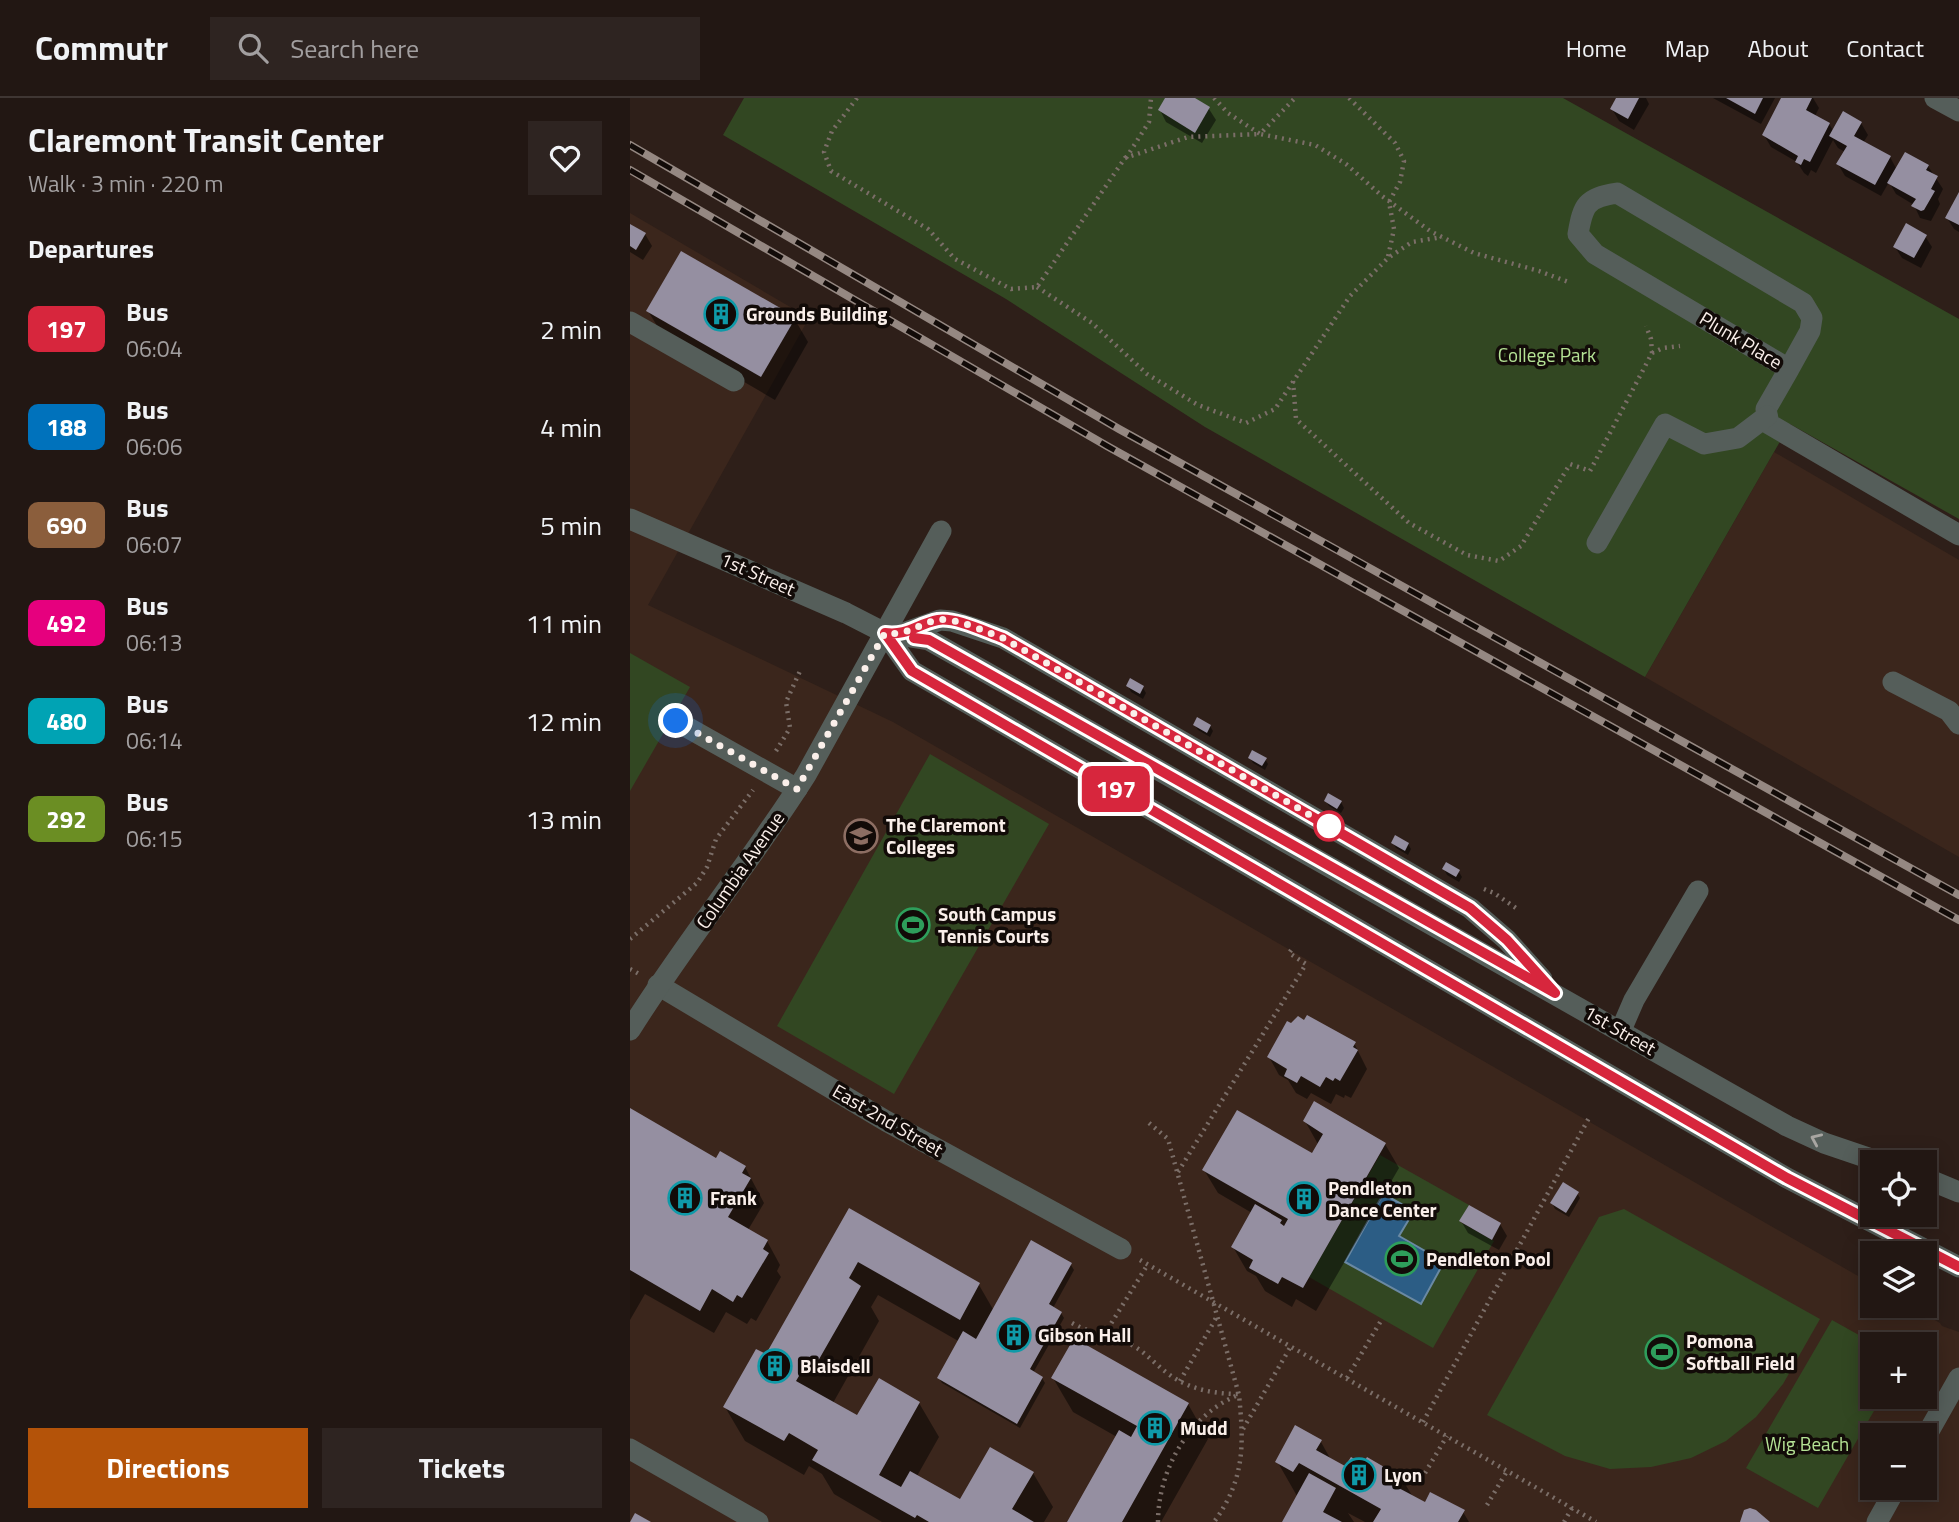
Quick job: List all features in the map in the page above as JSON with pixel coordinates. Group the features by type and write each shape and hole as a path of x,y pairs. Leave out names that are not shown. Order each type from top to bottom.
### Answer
{"street":[{"path":"1935,98 1959,111"},
{"name":"Plunk Place","path":"1768,416 1766,409 1811,331 1812,318 1802,303 1617,193 1598,196 1582,211 1578,234 1595,254 1789,369"},
{"path":"630,322 734,382"},
{"path":"1597,542 1665,424 1704,444 1738,438 1768,416 1769,424 1959,535"},
{"name":"1st Street","path":"630,519 892,634 929,640 1787,1126 1860,1155"},
{"name":"Columbia Avenue","path":"630,1030 658,985 797,789 892,634 941,531"},
{"path":"892,634 940,620 952,621 1003,638 1470,908 1507,940 1555,993"},
{"name":"1st Street","path":"892,634 912,671 1787,1178 1959,1267"},
{"path":"1893,682 1949,711 1959,723"},
{"path":"676,721 797,789"},
{"path":"1621,1030 1634,1000 1698,891"},
{"name":"East 2nd Street","path":"658,985 886,1121 1121,1249"},
{"path":"1937,1183 1959,1192"},
{"path":"1933,1423 1959,1378"},
{"path":"630,1449 758,1522"},
{"path":"1877,1522 1889,1500"}],"path":[{"path":"858,98 832,131 824,152 831,171 928,229 955,259 1011,289 1037,287 1092,323 1147,374 1198,405 1246,423 1275,409 1350,296 1388,258 1412,242 1443,237"},
{"path":"1037,287 1149,122 1151,98"},
{"path":"1214,98 1228,113 1260,134"},
{"path":"1260,134 1295,98"},
{"path":"1351,98 1395,143 1404,161 1400,182 1389,202 1394,229 1388,258"},
{"path":"1125,158 1188,137 1260,134 1315,145 1346,164 1389,202 1430,231 1474,253 1571,283"},
{"path":"1293,381 1296,419 1409,523 1467,555 1499,561 1521,545 1570,464 1590,471 1652,353 1646,326"},
{"path":"1652,353 1663,348 1680,346"},
{"path":"774,755 790,728 786,702 800,671"},
{"path":"630,939 697,883 707,867 716,839 756,786"},
{"path":"1178,1173 1306,964 1289,953 1294,946"},
{"path":"1423,1422 1590,1116"},
{"path":"1149,1123 1168,1139 1239,1394 1241,1463 1231,1495 1214,1522"},
{"path":"1121,1249 1596,1522"},
{"path":"1104,1335 1148,1264"},
{"path":"1180,1381 1217,1316"},
{"path":"1347,1378 1382,1319"},
{"path":"1072,1323 1090,1333 1130,1344 1180,1381 1218,1394 1239,1394"},
{"path":"1242,1429 1291,1346"},
{"path":"1158,1522 1158,1506 1169,1468 1191,1430 1213,1409 1239,1394"},
{"path":"1425,1473 1447,1436"},
{"path":"1487,1505 1507,1471"},
{"path":"1564,1522 1572,1508"}],"shaded area":[{"name":"The Claremont Colleges","path":"630,213 809,318 648,605 893,722 1860,1277 1860,1318 1931,1318 1942,1326 1959,1332 1959,1522 630,1522"},
{"path":"1774,452 1959,560 1959,857 1645,677"}],"green space":[{"name":"College Park","path":"744,98 1563,98 1959,319 1959,519 1790,424 1645,677 1205,427 1006,299 723,135"},
{"path":"630,653 690,687 630,791"},
{"name":"South Campus Tennis Courts","path":"930,754 1049,824 894,1094 777,1026"},
{"name":"Pendleton Pool","path":"1380,1155 1469,1205 1460,1222 1494,1241 1433,1348 1309,1277"},
{"name":"Pomona Softball Field","path":"1624,1209 1820,1319 1783,1384 1756,1417 1726,1441 1691,1458 1651,1467 1610,1469 1565,1456 1487,1415 1599,1217"},
{"name":"Wig Beach","path":"1832,1320 1860,1336 1860,1409 1875,1409 1867,1423 1860,1423 1860,1435 1818,1508 1746,1468"}],"water":[{"path":"1383,1194 1414,1211 1399,1236 1444,1262 1421,1304 1345,1262"}],"building":[{"path":"1165,98 1195,98 1210,107 1195,133 1158,110"},
{"path":"1616,98 1639,98 1628,119 1610,109"},
{"path":"1726,98 1763,98 1755,114"},
{"path":"1781,98 1812,98 1806,110 1830,123 1810,162 1804,159 1801,165 1795,162 1798,156 1762,135"},
{"path":"1843,111 1862,122 1854,136 1891,156 1875,185 1836,164 1847,146 1829,136"},
{"path":"1905,152 1929,165 1926,170 1938,176 1931,189 1935,191 1921,211 1911,206 1916,199 1887,183"},
{"path":"1959,192 1959,225 1945,218"},
{"path":"1906,223 1927,235 1914,258 1893,247"},
{"path":"630,224 646,233 636,250 630,246"},
{"name":"Grounds Building","path":"681,251 796,317 761,377 646,311"},
{"path":"1130,678 1144,686 1140,694 1126,686"},
{"path":"1197,717 1211,725 1207,733 1193,725"},
{"path":"1252,750 1267,758 1262,766 1248,758"},
{"path":"1328,793 1342,801 1337,809 1324,801"},
{"path":"1395,835 1409,843 1405,851 1391,843"},
{"path":"1446,862 1460,870 1456,877 1442,869"},
{"path":"1307,1015 1356,1042 1353,1047 1358,1050 1340,1081 1326,1077 1320,1087 1301,1076 1297,1083 1284,1076 1287,1069 1267,1057 1287,1021 1291,1023 1298,1016 1304,1020"},
{"name":"Pendleton Dance Center","path":"1314,1101 1386,1143 1303,1288 1282,1277 1278,1284 1249,1268 1253,1260 1231,1247 1255,1204 1282,1220 1280,1223 1284,1226 1288,1219 1202,1170 1237,1110 1312,1153 1323,1134 1303,1121"},
{"name":"Frank","path":"630,1108 716,1158 720,1151 746,1166 742,1173 751,1178 728,1217 768,1240 763,1249 769,1253 742,1298 737,1295 733,1302 712,1289 700,1311 630,1270"},
{"path":"1563,1182 1579,1192 1566,1213 1550,1203"},
{"path":"1469,1205 1501,1223 1492,1240 1459,1221"},
{"name":"Blaisdell","path":"849,1208 980,1283 960,1320 858,1262 849,1278 861,1286 814,1368 806,1364 796,1381 857,1415 879,1378 920,1402 879,1475 901,1487 910,1471 960,1499 990,1447 1034,1472 1012,1509 1034,1522 929,1522 917,1515 915,1518 812,1460 818,1450 789,1433 784,1441 723,1407 756,1349 766,1354"},
{"name":"Gibson Hall","path":"1031,1240 1072,1263 1049,1304 1062,1312 1030,1369 1043,1377 1017,1424 937,1378 963,1331 976,1339"},
{"name":"Mudd","path":"1074,1338 1189,1403 1122,1522 1067,1522 1119,1430 1131,1437 1137,1426 1051,1378"},
{"name":"Lyon","path":"1295,1425 1322,1440 1316,1450 1345,1466 1351,1457 1363,1464 1367,1457 1403,1478 1395,1486 1425,1502 1430,1492 1465,1510 1458,1522 1373,1522 1381,1509 1299,1463 1293,1472 1275,1462"},
{"path":"1309,1473 1336,1488 1323,1512 1342,1522 1282,1522"},
{"path":"1750,1508 1770,1522 1740,1522 1744,1510"},
{"path":"635,1513 651,1522 630,1522"}],"railway":[{"path":"630,145 1119,429 1959,895"},
{"path":"630,170 1107,446 1959,920"}],"bus line":[{"name":"197","path":"914,638 929,640 1555,993 1507,940 1470,908 1003,638 952,621 940,620 900,635 885,633 912,671 1787,1178 1959,1267"}],"place":[{"name":"Grounds Building","path":"721,314"},
{"name":"The Claremont Colleges","path":"861,836"},
{"name":"South Campus Tennis Courts","path":"913,925"},
{"name":"Frank","path":"685,1198"},
{"name":"Pendleton Dance Center","path":"1304,1199"},
{"name":"Pendleton Pool","path":"1402,1259"},
{"name":"Gibson Hall","path":"1014,1335"},
{"name":"Pomona Softball Field","path":"1662,1352"},
{"name":"Blaisdell","path":"775,1366"},
{"name":"Mudd","path":"1155,1428"},
{"name":"Lyon","path":"1359,1475"}],"route":[{"path":"676,721 797,789 885,633 900,635 940,620 952,621 1003,638 1329,826"}]}
